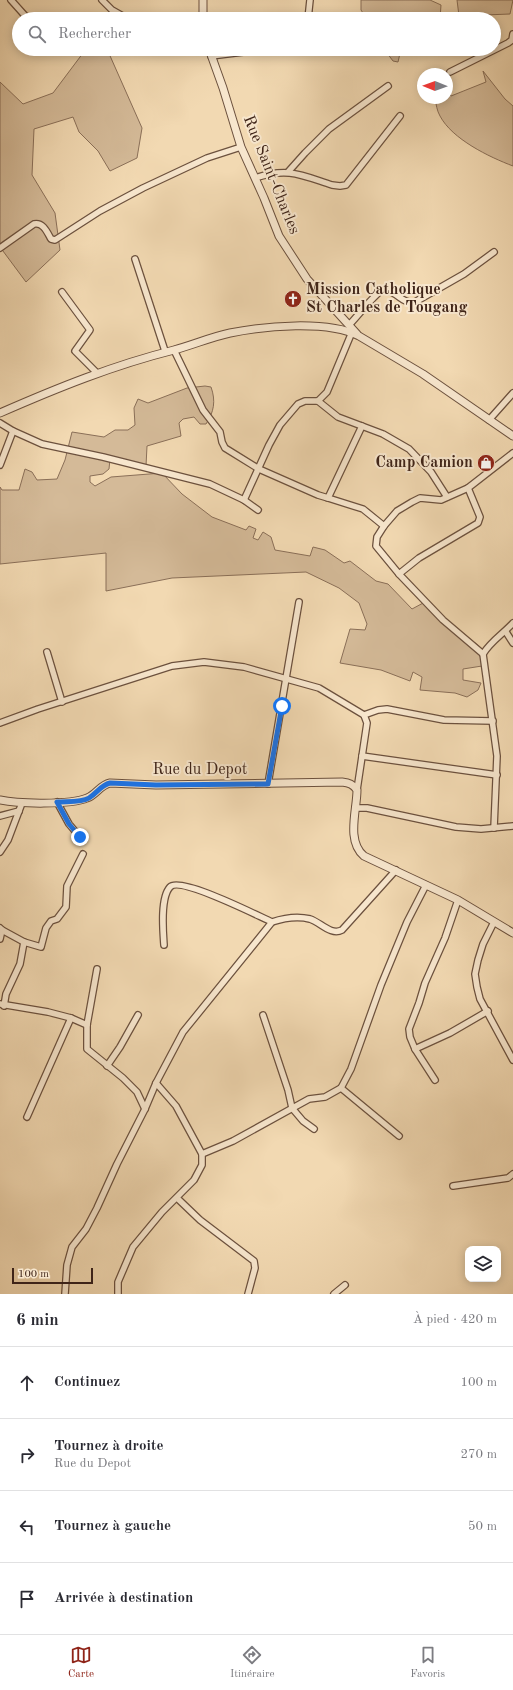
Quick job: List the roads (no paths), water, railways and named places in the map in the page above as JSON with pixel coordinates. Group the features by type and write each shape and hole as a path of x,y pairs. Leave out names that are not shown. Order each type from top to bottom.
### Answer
{"street":[{"path":"11,0 22,12"},
{"path":"102,0 116,12"},
{"path":"203,0 203,12"},
{"path":"309,12 310,0"},
{"path":"501,46 512,40 513,34"},
{"name":"Rue Saint-Charles","path":"211,56 241,147 279,236 307,279 353,331"},
{"path":"453,70 482,56"},
{"path":"288,172 329,129 388,86"},
{"path":"255,178 270,173 288,172 332,185 346,185 400,116"},
{"path":"0,248 34,224 38,223 42,225 51,239 55,240 100,211 143,188 207,158 241,147"},
{"path":"318,401 327,392 353,331 380,292 393,292 403,300 410,303 415,302 464,274 494,252"},
{"path":"135,259 165,351"},
{"path":"62,292 90,330 75,351 97,373"},
{"path":"0,413 51,390 165,351 174,350 230,333 265,328 314,326 353,331 429,378 513,436"},
{"path":"174,350 202,410 220,432 225,448 259,469 318,495 363,509 384,526"},
{"path":"489,420 513,393"},
{"path":"244,500 269,445 280,425 298,404 305,401 318,401 338,417 383,434 409,449 431,472 447,497"},
{"path":"0,423 13,431 42,444 103,457 210,484 244,500 258,510"},
{"path":"328,498 362,426"},
{"path":"0,465 13,431"},
{"path":"494,828 497,756 483,654 443,620 399,574 376,546 377,537 397,511 420,498 441,500 468,488 513,453"},
{"path":"399,574 419,558 478,523 480,517 468,488"},
{"path":"268,784 299,602"},
{"path":"483,654 497,638 506,632 513,624"},
{"path":"506,632 513,643"},
{"path":"47,652 62,702"},
{"path":"0,722 172,666 204,662 244,667 319,688 364,715 367,723 355,808 354,841 359,852 364,856 458,900 513,933"},
{"path":"364,715 378,710 387,709 444,720 493,721"},
{"path":"362,756 497,775"},
{"name":"Rue du Depot","path":"0,800 22,803 57,802 85,799 89,798 105,784 110,783 156,785 342,782 350,783 357,790"},
{"path":"57,802 69,824 80,837"},
{"path":"0,852 8,840 22,803"},
{"path":"355,808 367,808 456,827 494,828 513,826"},
{"path":"0,816 19,811"},
{"path":"0,939 1,929 24,942 39,947 42,945 46,928 52,921 57,920 66,906 67,886 83,854"},
{"path":"65,1294 67,1265 72,1247 86,1229 97,1208 116,1164 183,1032 272,922 281,919 302,917 312,919 334,932 339,932 396,870"},
{"path":"164,944 164,912 166,897 170,888 173,886 178,885 207,893 272,922"},
{"path":"202,1154 233,1141 309,1099 325,1096 341,1088 351,1068 381,985 407,922 426,885"},
{"path":"435,1080 415,1049 410,1037 410,1023 420,1003 425,983 445,938 458,900"},
{"path":"494,922 483,944 475,974 480,999 488,1011 513,1060"},
{"path":"24,942 20,964 2,1005 48,1012 87,1024"},
{"path":"97,969 87,1024 87,1049 137,1092 145,1109"},
{"path":"415,1049 450,1033 488,1011"},
{"path":"107,1066 120,1048 138,1015"},
{"path":"263,1015 288,1090 292,1108 303,1121 314,1129"},
{"path":"27,1117 71,1018"},
{"path":"118,1294 118,1282 133,1247 162,1212 194,1180 202,1165 202,1154 176,1106 156,1083"},
{"path":"341,1088 399,1136"},
{"path":"453,1186 508,1178 513,1174"},
{"path":"177,1198 200,1220 254,1261 255,1268 248,1294"},
{"path":"334,1294 345,1285"}],"place":[{"name":"Mission Catholique St Charles de Tougang","path":"293,299"},
{"name":"Camp Camion","path":"486,463"}]}
